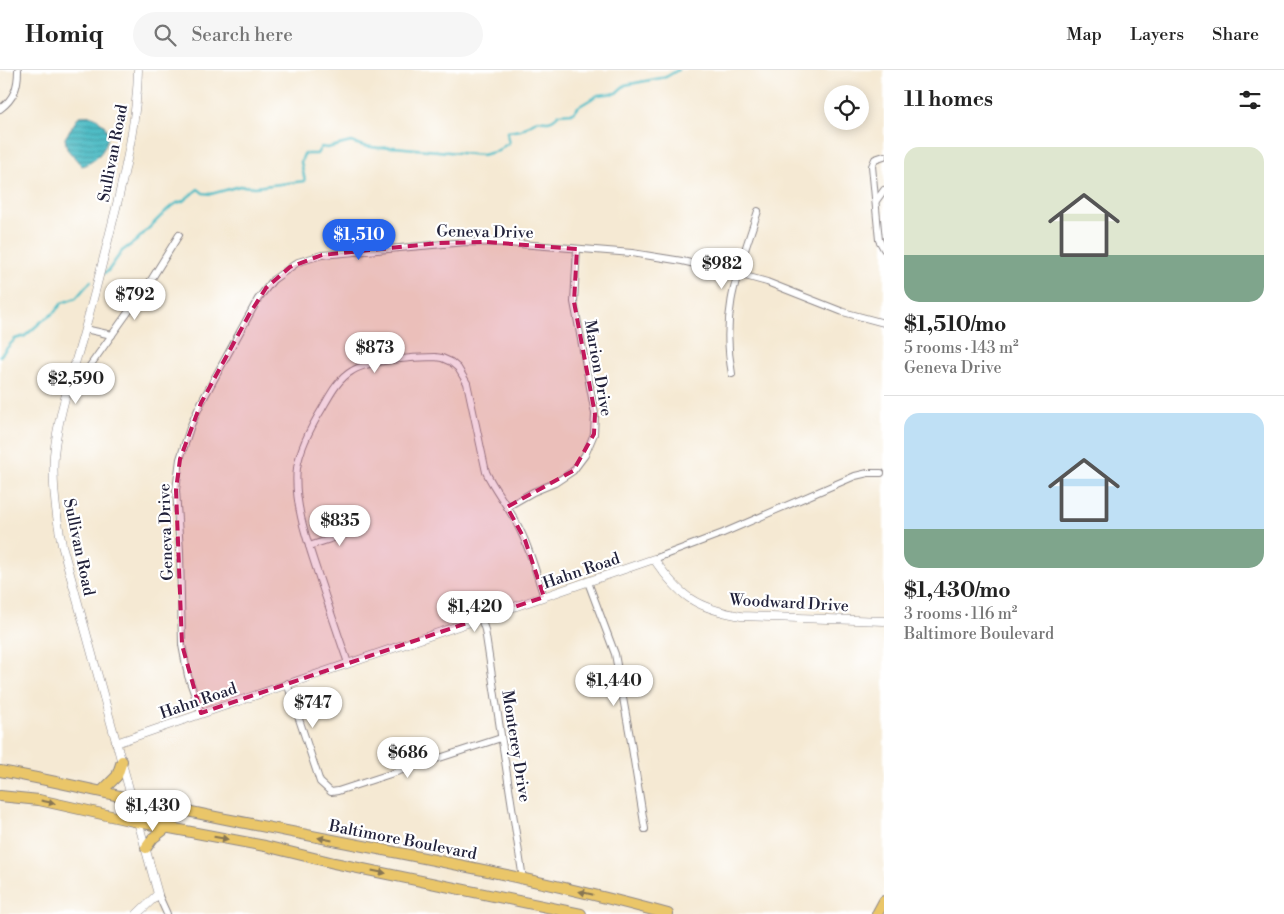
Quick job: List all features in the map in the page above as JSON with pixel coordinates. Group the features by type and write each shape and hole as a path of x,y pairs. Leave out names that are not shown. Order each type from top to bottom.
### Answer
{"highway":[{"path":"102,791 117,776 122,762"},
{"name":"Baltimore Boulevard","path":"0,770 207,815 523,879 626,902 668,914"},
{"path":"0,796 39,800 166,828 265,846 334,863 581,914"},
{"path":"146,848 153,838 166,828"},
{"path":"877,914 884,901"}],"street":[{"path":"0,109 13,96 18,83 18,70"},
{"name":"Sullivan Road","path":"138,70 134,118 127,162 60,421 54,454 54,487 56,516 70,575 158,894"},
{"path":"884,156 875,159 872,166 879,240 884,249"},
{"path":"876,201 884,190"},
{"path":"732,374 727,329 728,311 758,211"},
{"path":"71,381 82,377 151,280 179,235"},
{"name":"Geneva Drive","path":"201,713 188,676 182,645 180,551 176,490 180,459 201,402 250,313 266,288 282,273 298,262 322,254 466,242 632,253 666,258 767,282 843,312 884,323"},
{"name":"Marion Drive","path":"507,507 533,492 555,483 573,470 585,455 594,434 595,414 574,302 577,249"},
{"path":"85,329 112,335"},
{"path":"348,663 309,546 301,517 297,479 300,455 311,427 332,391 347,375 360,368 386,362 435,357 442,358 458,368 467,383 486,472 525,540 544,597"},
{"name":"Hahn Road","path":"116,743 654,559 723,533 855,476 880,473"},
{"path":"309,546 364,528"},
{"name":"Woodward Drive","path":"654,559 666,577 681,592 699,605 719,612 741,616 884,621"},
{"path":"588,582 615,654 644,829"},
{"name":"Monterey Drive","path":"481,618 485,630 523,879"},
{"path":"287,683 321,784 331,792 338,792 501,738"},
{"path":"137,914 158,894 167,914"}],"highlighted area":[{"path":"487,242 577,249 574,302 595,414 594,434 573,471 507,507 525,540 544,597 201,713 182,645 176,490 180,459 201,403 250,313 266,288 290,267 322,255 439,243"}],"water":[{"path":"79,116 96,118 106,128 108,134 107,141 100,154 88,164 82,166 67,149 65,138"}],"waterway":[{"path":"102,274 108,271 122,251 136,241 168,209 183,201 198,189 203,193 211,194 240,186 255,187 305,181 301,162 304,154 317,154 321,147 327,148 351,142 379,148 394,147 482,155 498,151 509,144 507,132 521,130 538,120 550,121 559,114 573,113 578,107 598,95 616,93 625,85 666,77 678,70"},
{"path":"0,356 15,339 25,336 54,313 62,303 76,298 91,281"}]}
